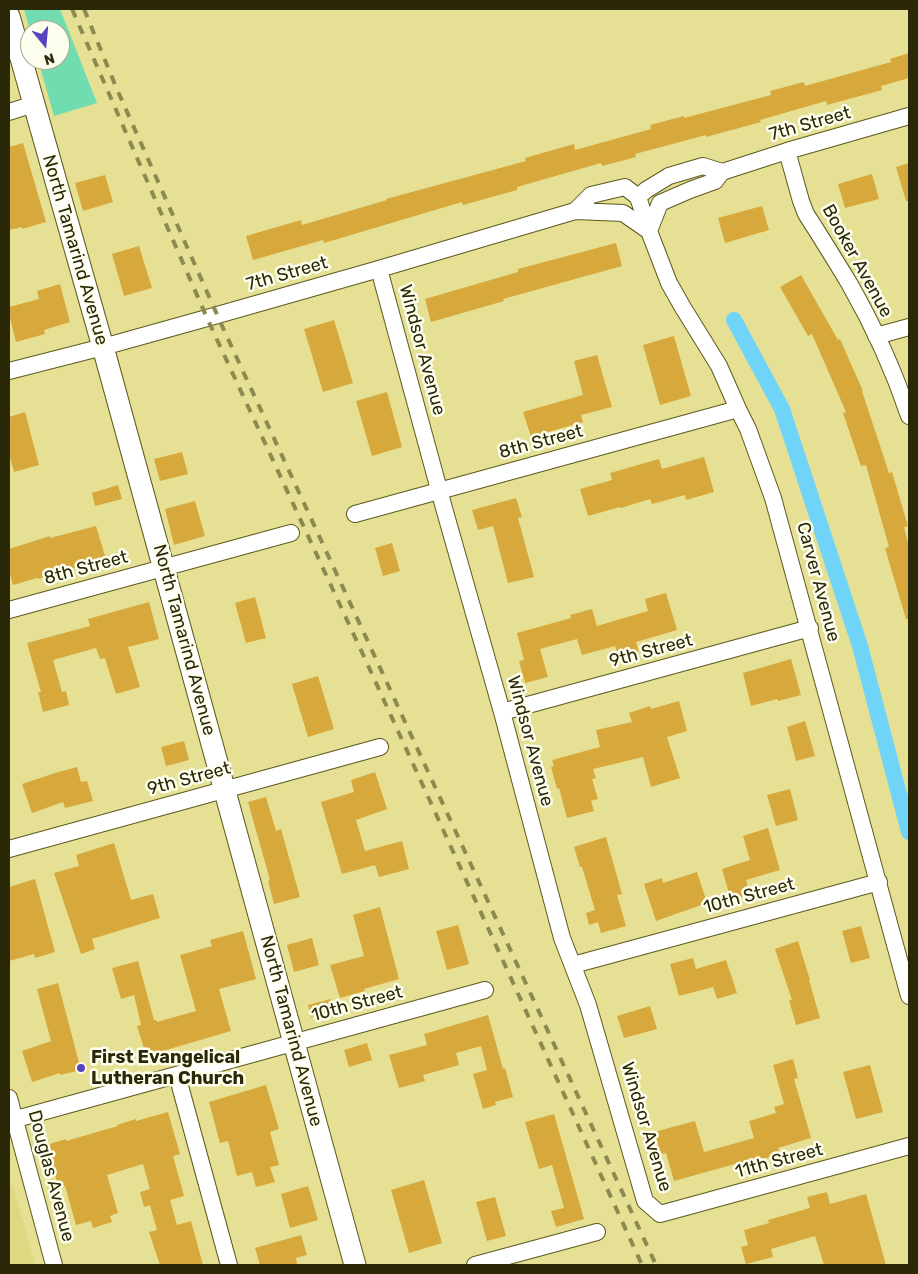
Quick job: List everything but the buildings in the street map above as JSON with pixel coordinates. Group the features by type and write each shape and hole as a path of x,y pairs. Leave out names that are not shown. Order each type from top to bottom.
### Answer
{"street":[{"name":"North Tamarind Avenue","path":"9,16 164,567 355,1265"},
{"path":"9,112 34,104"},
{"name":"7th Street","path":"575,211 591,195 625,187 638,197 669,176 703,166 722,172 909,116"},
{"name":"Booker Avenue","path":"787,151 806,214 849,283 876,336 909,416"},
{"name":"7th Street","path":"9,371 103,347 379,269 575,211 623,213 649,231 660,203 716,181 722,172"},
{"name":"Carver Avenue","path":"638,197 649,231 670,283 719,366 748,429 774,498 909,996"},
{"name":"Windsor Avenue","path":"379,269 439,491 502,712 562,938 588,1006 645,1201 660,1214"},
{"path":"876,336 909,327"},
{"name":"8th Street","path":"355,514 738,409"},
{"name":"8th Street","path":"9,610 291,534"},
{"name":"9th Street","path":"502,712 810,628"},
{"name":"9th Street","path":"9,849 380,747"},
{"name":"10th Street","path":"573,965 879,882"},
{"name":"10th Street","path":"12,1120 485,990"},
{"path":"177,1074 229,1265"},
{"name":"Douglas Avenue","path":"9,1098 12,1120 54,1265"},
{"name":"11th Street","path":"660,1214 909,1146"},
{"path":"476,1265 597,1232"}],"shaded area":[{"path":"13,1185 35,1265 9,1265 9,1186"}],"green space":[{"path":"24,9 60,9 64,20 27,20"},
{"path":"70,34 97,103 54,116 41,70 70,70"}],"waterway":[{"path":"734,320 782,409 860,646 909,832"}],"railway":[{"path":"72,9 207,318 642,1265"},
{"path":"84,9 116,87 223,328 656,1265"}],"place":[{"name":"First Evangelical Lutheran Church","path":"81,1068"}]}
